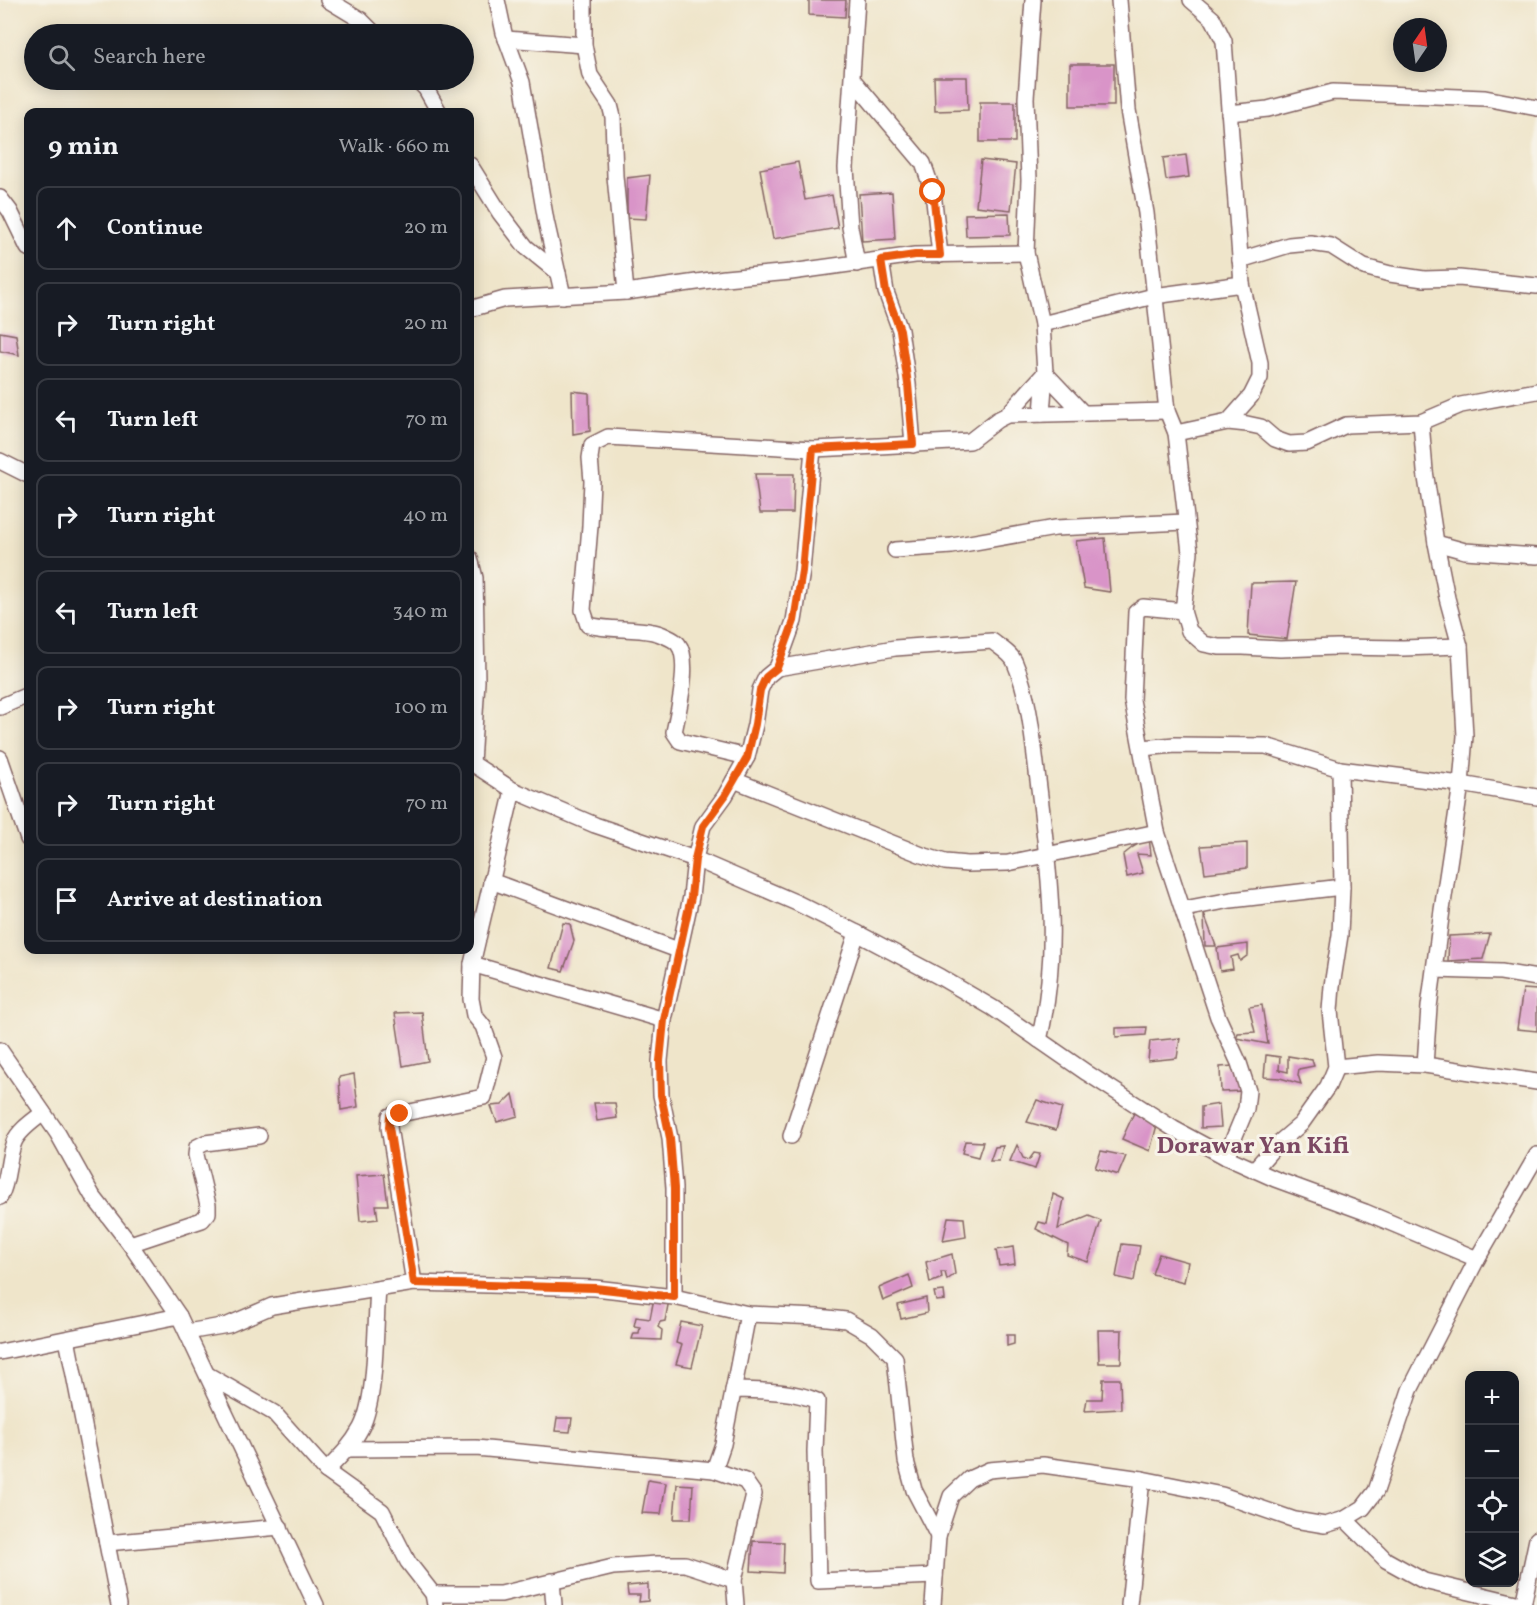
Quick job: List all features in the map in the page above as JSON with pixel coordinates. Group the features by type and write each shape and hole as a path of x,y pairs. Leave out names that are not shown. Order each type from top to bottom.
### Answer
{"street":[{"path":"328,0 365,24"},
{"path":"497,0 506,39 522,82 546,221 563,296"},
{"path":"584,0 584,45 590,75 610,105 613,117 615,176 626,292"},
{"path":"857,264 850,227 846,168 858,0"},
{"path":"1033,0 1026,98 1029,180 1026,253 1042,324 1045,373 1042,414"},
{"path":"1119,0 1128,110 1146,213 1167,411 1176,433 1190,552 1183,611 1189,631 1204,644 1219,647 1280,649 1460,646"},
{"path":"1191,0 1213,19 1224,41 1242,284 1260,363 1260,378 1251,396 1228,422"},
{"path":"506,39 584,45"},
{"path":"853,80 923,163 933,192 940,255"},
{"path":"427,90 437,108"},
{"path":"1229,113 1268,109 1333,92 1485,98 1537,108"},
{"path":"474,171 500,213 526,247 558,273"},
{"path":"0,198 10,211 24,240"},
{"path":"1240,260 1289,245 1310,243 1330,246 1364,267 1390,274 1424,279 1460,278 1537,286"},
{"path":"474,308 505,299 626,292 915,255 1026,253"},
{"path":"881,260 886,292 900,330 908,384 913,444"},
{"path":"1042,324 1154,296 1242,284"},
{"path":"1045,373 1083,413"},
{"path":"747,758 680,741 674,732 682,686 683,664 682,652 677,643 654,632 605,630 588,625 583,610 590,525 592,445 608,437 813,449 970,441 1007,415 1045,373"},
{"path":"1176,433 1228,422 1261,427 1275,439 1289,444 1307,443 1346,425 1420,423 1461,405 1537,391"},
{"path":"1007,415 1167,411"},
{"path":"1420,423 1436,543 1460,646 1465,736 1461,784 1429,1007 1425,1065"},
{"path":"777,668 794,621 802,571 813,449"},
{"path":"0,461 24,473"},
{"path":"894,550 952,546 1056,528 1185,522"},
{"path":"1436,543 1465,551 1537,556"},
{"path":"474,574 477,681 474,722"},
{"path":"1183,611 1143,607 1136,612 1132,700 1157,832 1218,1017 1239,1063 1248,1091 1246,1109 1226,1157"},
{"path":"674,1297 674,1188 670,1138 661,1095 660,1061 664,1020 691,897 695,859 703,826 747,758 760,690 766,677 777,668 895,648 992,641 1015,660 1030,716 1052,908 1052,963 1047,1006 1039,1040"},
{"path":"0,707 24,697"},
{"path":"1142,748 1175,745 1266,746 1340,769 1461,784 1537,797"},
{"path":"0,758 24,828"},
{"path":"474,765 513,790 595,825 695,859 797,903 857,933 993,1008 1174,1129 1226,1157 1477,1259"},
{"path":"1254,1170 1275,1146 1301,1124 1328,1086 1336,1067 1330,1011 1341,935 1340,769"},
{"path":"734,780 922,855 945,862 1008,863 1157,832"},
{"path":"414,1283 389,1127 390,1116 484,1096 494,1057 483,1026 474,1015 471,999 472,964 513,790"},
{"path":"491,882 678,950"},
{"path":"1184,909 1232,900 1342,887"},
{"path":"791,1136 857,933"},
{"path":"472,964 664,1020"},
{"path":"1435,970 1501,972 1537,978"},
{"path":"0,1050 58,1134 92,1195 130,1244 179,1316 316,1605"},
{"path":"1336,1067 1378,1063 1425,1065 1537,1083"},
{"path":"0,1197 5,1187 7,1138 43,1113"},
{"path":"130,1244 202,1220 208,1213 196,1155 197,1147 205,1143 259,1136"},
{"path":"933,1605 939,1536 951,1496 969,1479 989,1470 1043,1465 1142,1479 1222,1495 1305,1523 1325,1526 1345,1519 1363,1508 1376,1491 1410,1390 1477,1259 1537,1155"},
{"path":"187,1332 228,1325 272,1306 414,1283 595,1288 674,1297 748,1314 846,1320 872,1335 895,1358 906,1461 915,1490 939,1536"},
{"path":"326,1471 349,1449 363,1426 371,1393 378,1289"},
{"path":"714,1470 723,1444 748,1314"},
{"path":"0,1352 179,1316"},
{"path":"67,1339 119,1605"},
{"path":"208,1375 274,1413 326,1471 382,1511 408,1562 434,1599 501,1594 613,1567 657,1564 685,1564 734,1580"},
{"path":"733,1390 779,1392 808,1397 817,1401 815,1451 819,1581 936,1576"},
{"path":"349,1449 477,1448 714,1470 745,1481 754,1494 734,1580 736,1605"},
{"path":"1129,1605 1142,1479"},
{"path":"1345,1519 1386,1560 1424,1581 1524,1605 1537,1539"},
{"path":"107,1543 280,1527"},
{"path":"552,1581 554,1605"}],"building":[{"path":"809,0 846,0 845,17 809,15"},
{"path":"1070,64 1114,64 1114,106 1070,106"},
{"path":"934,77 967,77 968,110 935,111"},
{"path":"980,102 1015,102 1015,142 980,142"},
{"path":"1186,155 1189,177 1166,180 1163,158"},
{"path":"981,160 1016,164 1011,210 976,206"},
{"path":"798,162 805,200 832,195 838,228 773,239 760,169"},
{"path":"650,175 646,219 627,218 627,178"},
{"path":"892,192 895,239 862,241 859,194"},
{"path":"1009,213 1010,235 966,236 965,214"},
{"path":"0,332 16,335 19,355 0,351"},
{"path":"572,391 589,393 590,431 573,434"},
{"path":"755,474 794,474 793,513 760,513"},
{"path":"1105,538 1110,592 1084,588 1076,541"},
{"path":"1296,582 1287,639 1248,635 1251,583"},
{"path":"1149,837 1151,855 1137,854 1143,873 1127,877 1123,855"},
{"path":"1247,843 1247,868 1205,873 1201,846"},
{"path":"1204,914 1216,946 1205,946"},
{"path":"563,923 570,924 574,941 563,971 551,968"},
{"path":"1490,934 1483,959 1448,961 1449,936"},
{"path":"1248,944 1248,955 1240,961 1238,955 1231,957 1233,969 1220,971 1217,948"},
{"path":"1523,989 1537,990 1537,1031 1517,1029"},
{"path":"1262,1005 1268,1044 1236,1038 1238,1033 1255,1032 1249,1007"},
{"path":"422,1012 428,1061 403,1066 395,1013"},
{"path":"1147,1027 1146,1035 1116,1037 1116,1028"},
{"path":"1180,1038 1177,1058 1148,1061 1150,1041"},
{"path":"1266,1055 1280,1057 1279,1070 1288,1072 1288,1056 1312,1060 1314,1066 1299,1069 1301,1084 1280,1078 1264,1077"},
{"path":"1233,1066 1242,1091 1221,1092 1220,1067"},
{"path":"354,1074 358,1107 341,1110 339,1077"},
{"path":"513,1094 518,1116 497,1122 491,1106 502,1105"},
{"path":"1037,1100 1062,1108 1056,1130 1027,1122"},
{"path":"594,1103 615,1103 617,1118 597,1121"},
{"path":"1219,1104 1221,1127 1201,1128 1201,1107"},
{"path":"1134,1113 1157,1125 1150,1151 1122,1139"},
{"path":"965,1141 983,1142 978,1157 962,1153"},
{"path":"1017,1145 1023,1158 1029,1160 1034,1153 1040,1154 1035,1169 1010,1161"},
{"path":"1003,1146 999,1161 990,1161 995,1147"},
{"path":"1101,1151 1126,1156 1118,1175 1095,1168"},
{"path":"384,1174 388,1205 376,1205 378,1219 360,1221 356,1176"},
{"path":"1053,1194 1064,1199 1058,1229 1089,1216 1101,1221 1088,1262 1067,1255 1068,1245 1036,1229 1039,1222 1047,1224"},
{"path":"948,1217 964,1218 966,1237 943,1241"},
{"path":"1122,1244 1140,1246 1134,1281 1116,1277"},
{"path":"1013,1247 1015,1264 999,1266 996,1250"},
{"path":"952,1254 955,1274 947,1280 945,1272 941,1272 942,1278 930,1283 926,1262"},
{"path":"1159,1254 1188,1262 1184,1282 1152,1274"},
{"path":"909,1275 913,1288 883,1301 879,1288"},
{"path":"944,1291 945,1300 936,1301 934,1292"},
{"path":"654,1298 669,1300 665,1321 660,1322 658,1327 662,1330 661,1340 632,1339 634,1333 639,1333 640,1327 634,1326 636,1317 650,1319"},
{"path":"926,1298 927,1313 901,1319 898,1305"},
{"path":"681,1322 702,1326 692,1367 676,1364 682,1345 676,1343"},
{"path":"1098,1330 1122,1330 1121,1363 1099,1363"},
{"path":"1007,1335 1014,1335 1014,1344 1007,1346"},
{"path":"1103,1379 1120,1379 1121,1409 1085,1411 1087,1399 1102,1399"},
{"path":"557,1418 572,1418 570,1432 555,1431"},
{"path":"648,1480 666,1483 661,1514 642,1513"},
{"path":"677,1484 693,1485 691,1519 674,1519"},
{"path":"753,1541 784,1542 783,1573 751,1571"},
{"path":"648,1584 648,1601 639,1602 640,1595 628,1595 627,1586"}],"district":[{"name":"Dorawar Yan Kifi","path":"1253,1147"}],"route":[{"path":"400,1114 390,1116 389,1127 414,1283 595,1288 674,1297 674,1188 670,1138 661,1095 660,1061 664,1020 691,897 695,859 703,826 725,796 747,758 760,690 766,677 777,668 794,621 802,571 813,449 913,444 908,384 900,330 886,292 881,260 915,255 940,255 933,192"}]}
